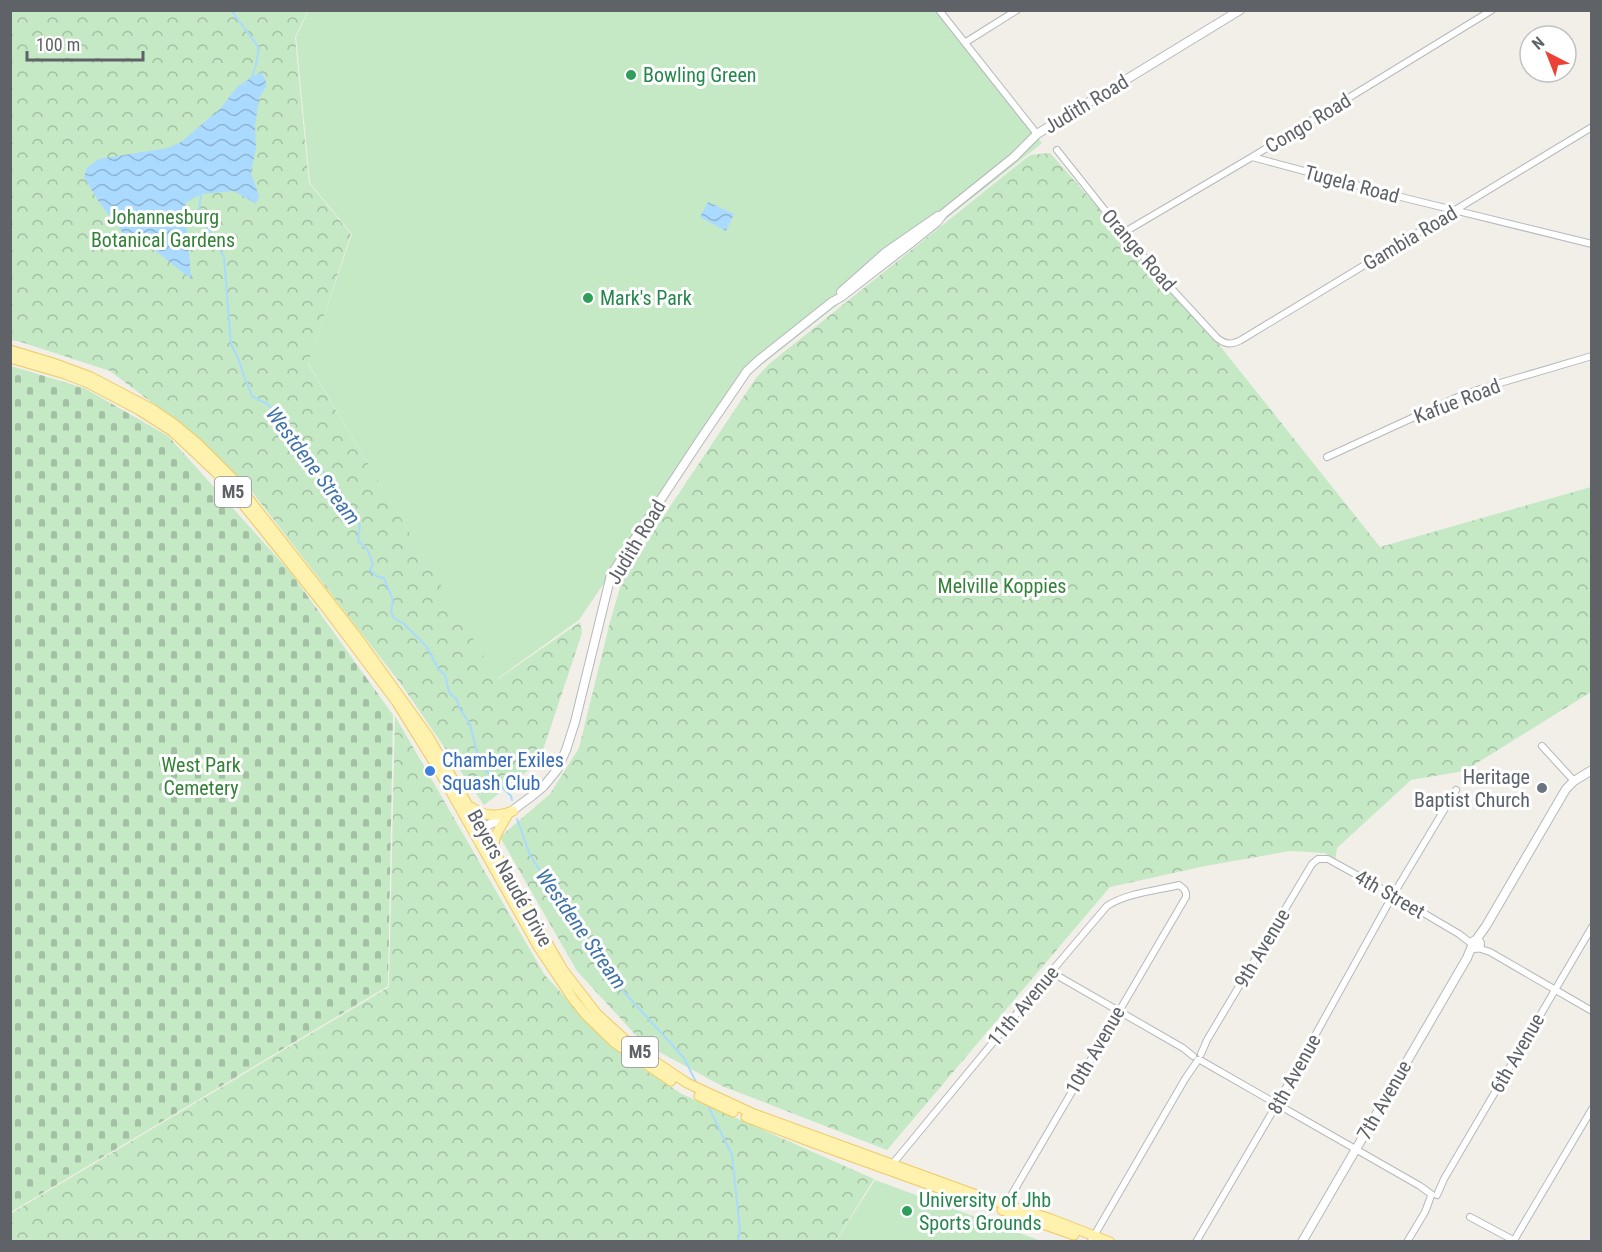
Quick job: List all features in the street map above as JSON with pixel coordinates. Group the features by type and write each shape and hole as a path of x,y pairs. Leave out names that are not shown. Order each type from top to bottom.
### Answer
{"main road":[{"name":"Beyers Naudé Drive","path":"10,350 91,376 133,398 174,424 218,463 254,504 368,651 428,736 469,805 477,830 493,849 563,970 597,1014 616,1033 687,1083 732,1105 890,1167"},
{"name":"Beyers Naudé Drive","path":"10,358 88,383 139,410 172,431 222,478 323,604 396,701 477,830 551,968 587,1016 615,1043 668,1079 713,1103 758,1122 890,1167"},
{"path":"469,805 479,813 486,815 510,813"},
{"path":"493,849 494,838 510,813"},
{"name":"M5","path":"890,1167 1093,1239 1110,1242"}],"street":[{"path":"939,10 1037,134"},
{"path":"966,42 1017,10"},
{"name":"Judith Road","path":"477,830 510,813 543,787 557,770 575,722 609,581 614,570 745,374 759,360 832,302 877,260 923,225 943,214 1014,157 1037,134 1240,10"},
{"name":"Congo Road","path":"1123,233 1492,10"},
{"name":"Gambia Road","path":"1226,344 1233,344 1241,340 1592,128"},
{"name":"Orange Road","path":"1057,150 1123,233 1178,296 1217,338 1226,344"},
{"name":"Tugela Road","path":"1252,157 1454,211 1592,244"},
{"name":"Kafue Road","path":"1327,457 1458,397 1592,356"},
{"path":"1542,746 1574,781"},
{"name":"7th Avenue","path":"1302,1242 1566,789 1592,770"},
{"path":"1394,895 1456,790"},
{"name":"4th Street","path":"1320,858 1328,859 1394,895 1592,1011"},
{"name":"9th Avenue","path":"1093,1239 1207,1040 1312,864 1320,858"},
{"name":"11th Avenue","path":"890,1167 1107,906 1115,901 1179,885 1184,889"},
{"name":"10th Avenue","path":"1004,1208 1186,897 1184,889"},
{"name":"8th Avenue","path":"1196,1242 1277,1104 1388,904"},
{"name":"6th Avenue","path":"1407,1242 1592,927"},
{"path":"1051,972 1434,1194"},
{"path":"1470,1217 1514,1241 1592,1109"}],"green space":[{"name":"Mark's Park","path":"309,10 938,11 1042,143 740,382 579,620 497,679 308,363 352,234 310,183 296,37"},
{"name":"Johannesburg Botanical Gardens","path":"11,11 308,11 295,37 309,183 351,234 308,364 498,679 580,622 582,633 539,762 484,805 401,684 249,488 213,452 110,371 11,340"},
{"name":"Melville Koppies","path":"1050,153 1220,346 1380,547 1591,487 1591,692 1464,771 1411,780 1337,848 1335,861 1325,853 1290,851 1205,866 1110,887 887,1150 722,1086 643,1043 577,971 500,837 550,794 579,748 623,577 756,378 769,364 1030,155"},
{"name":"West Park Cemetery","path":"11,366 84,388 168,436 291,573 393,715 388,986 11,1212"},
{"path":"395,716 544,974 601,1037 632,1062 682,1094 874,1179 835,1242 11,1242 10,1214 389,987"},
{"name":"University of Jhb Sports Grounds","path":"875,1180 1041,1241 836,1241"}],"water":[{"path":"262,72 267,85 259,98 255,126 256,148 251,173 259,196 256,204 234,191 201,194 185,203 191,279 152,248 123,233 99,202 84,177 87,168 99,159 168,148 181,142 220,109 237,87"},
{"path":"708,202 734,214 726,231 700,217"}],"waterway":[{"name":"Westdene Stream","path":"231,10 259,48 251,79"},
{"name":"Westdene Stream","path":"201,193 199,212 224,257 231,344 252,396 269,405 290,436 312,457 324,473 328,490 338,506 353,515 360,525 358,541 367,549 373,564 370,570 376,576 384,578 393,600 391,612 394,618 404,624 426,646 439,670 445,675 449,692 457,700 470,724 480,765 511,796 512,800"},
{"name":"Westdene Stream","path":"517,819 530,855 604,970 684,1058 697,1084"},
{"name":"Westdene Stream","path":"709,1108 732,1155 740,1231 738,1242"}],"place":[{"name":"Bowling Green","path":"631,75"},
{"name":"Mark's Park","path":"588,298"},
{"name":"Chamber Exiles Squash Club","path":"430,771"},
{"name":"Heritage Baptist Church","path":"1542,788"},
{"name":"University of Jhb Sports Grounds","path":"907,1211"}]}
